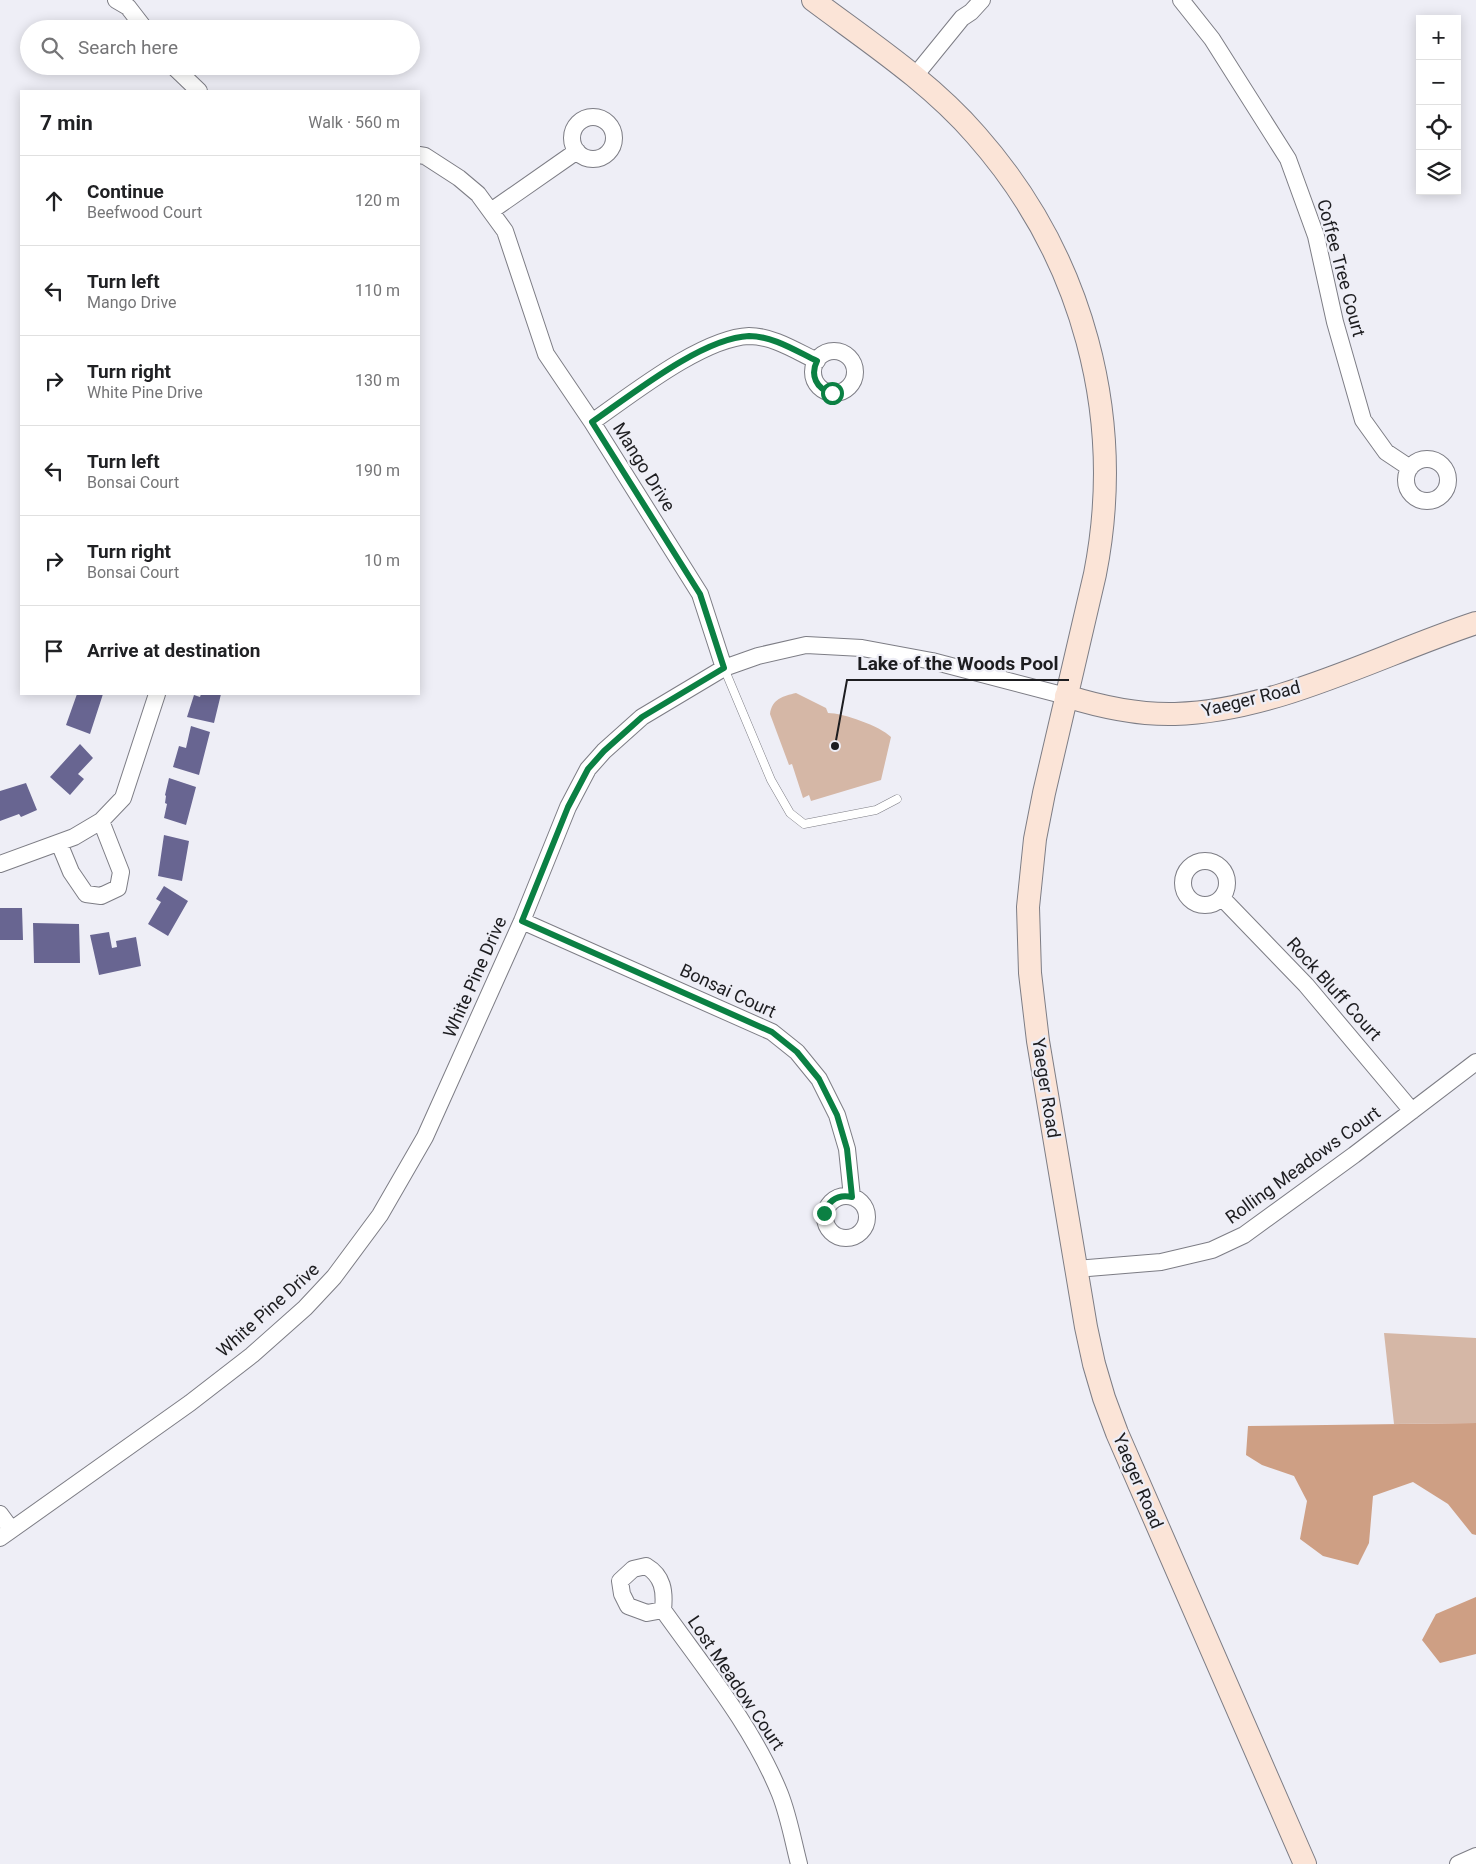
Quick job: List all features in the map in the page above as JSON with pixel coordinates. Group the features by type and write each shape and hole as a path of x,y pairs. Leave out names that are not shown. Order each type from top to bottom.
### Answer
{"street":[{"path":"116,0 128,7 138,20"},
{"path":"813,0 914,77 975,134 1027,202 1048,239 1066,277 1084,328 1095,368 1106,452 1102,540 1066,696"},
{"path":"914,77 962,18 971,12 982,0"},
{"name":"Coffee Tree Court","path":"1181,0 1212,39 1288,159 1316,236 1335,322 1363,420 1386,452 1410,468"},
{"path":"182,75 198,90"},
{"path":"491,211 577,151"},
{"name":"Mango Drive","path":"420,155 426,156 459,178 478,194 506,231 546,354 592,422 700,594 724,668"},
{"path":"592,422 676,364 723,342 748,336 770,339 817,361"},
{"name":"Yaeger Road","path":"1305,1864 1134,1473 1104,1398 1090,1345 1038,1042 1028,938 1029,890 1035,840 1066,696 1100,706 1139,712 1173,714 1202,712 1237,706 1308,685 1476,624"},
{"name":"White Pine Drive","path":"5,1533 190,1403 252,1355 305,1308 334,1277 380,1215 425,1137 522,921 568,807 588,769 604,751 642,717 724,668 758,656 806,646 862,648 932,661 1066,696"},
{"path":"0,864 74,837 101,822 123,798 158,695"},
{"path":"59,843 71,872 86,894 101,896 118,888 121,872 101,822"},
{"name":"Rock Bluff Court","path":"1222,898 1306,985 1412,1110"},
{"name":"Bonsai Court","path":"522,921 772,1032 797,1052 819,1079 837,1115 847,1149 852,1197"},
{"name":"Rolling Meadows Court","path":"1076,1269 1161,1262 1212,1250 1244,1235 1268,1219 1476,1062"},
{"path":"0,1514 5,1533"},
{"name":"Lost Meadow Court","path":"663,1610 739,1717 767,1766 788,1817 799,1864"},
{"path":"1458,1864 1476,1856"}],"lane":[{"path":"724,668 771,780 790,813 804,824 876,810 897,799"}],"shaded area":[{"path":"796,693 826,708 828,713 843,715 861,721 891,737 881,780 811,801 809,795 803,798 792,764 789,765 770,714 773,705 779,699"},
{"path":"1384,1333 1476,1338 1476,1423 1394,1424"},
{"path":"1476,1423 1476,1535 1472,1534 1448,1504 1413,1482 1373,1496 1369,1543 1358,1565 1323,1556 1300,1539 1307,1501 1294,1476 1262,1465 1246,1455 1248,1426"},
{"path":"1476,1597 1476,1654 1440,1663 1422,1640 1436,1614"}],"building":[{"path":"77,695 103,695 90,734 66,725"},
{"path":"194,695 200,697 201,695 221,695 214,723 187,717"},
{"path":"191,726 210,732 199,775 173,767 179,746 186,748"},
{"path":"80,744 93,758 78,774 84,779 70,795 50,777"},
{"path":"169,778 196,787 186,825 164,818 167,804 165,803 165,795"},
{"path":"26,783 37,810 21,817 19,814 0,821 0,791"},
{"path":"164,835 189,841 182,881 158,876"},
{"path":"164,886 188,901 168,936 148,924 161,902 156,899"},
{"path":"0,908 22,908 23,940 0,940"},
{"path":"33,923 79,924 80,963 34,963"},
{"path":"109,932 112,948 117,947 116,941 136,937 141,966 99,975 90,935"}],"place":[{"name":"Lake of the Woods Pool","path":"835,746"}],"route":[{"path":"824,1213 826,1207 837,1197 852,1197 847,1149 837,1115 819,1079 797,1052 772,1032 522,921 568,807 588,769 604,751 642,717 724,668 700,594 592,422 676,364 723,342 748,336 770,339 817,361 814,366 814,378 823,390 832,393"}]}
